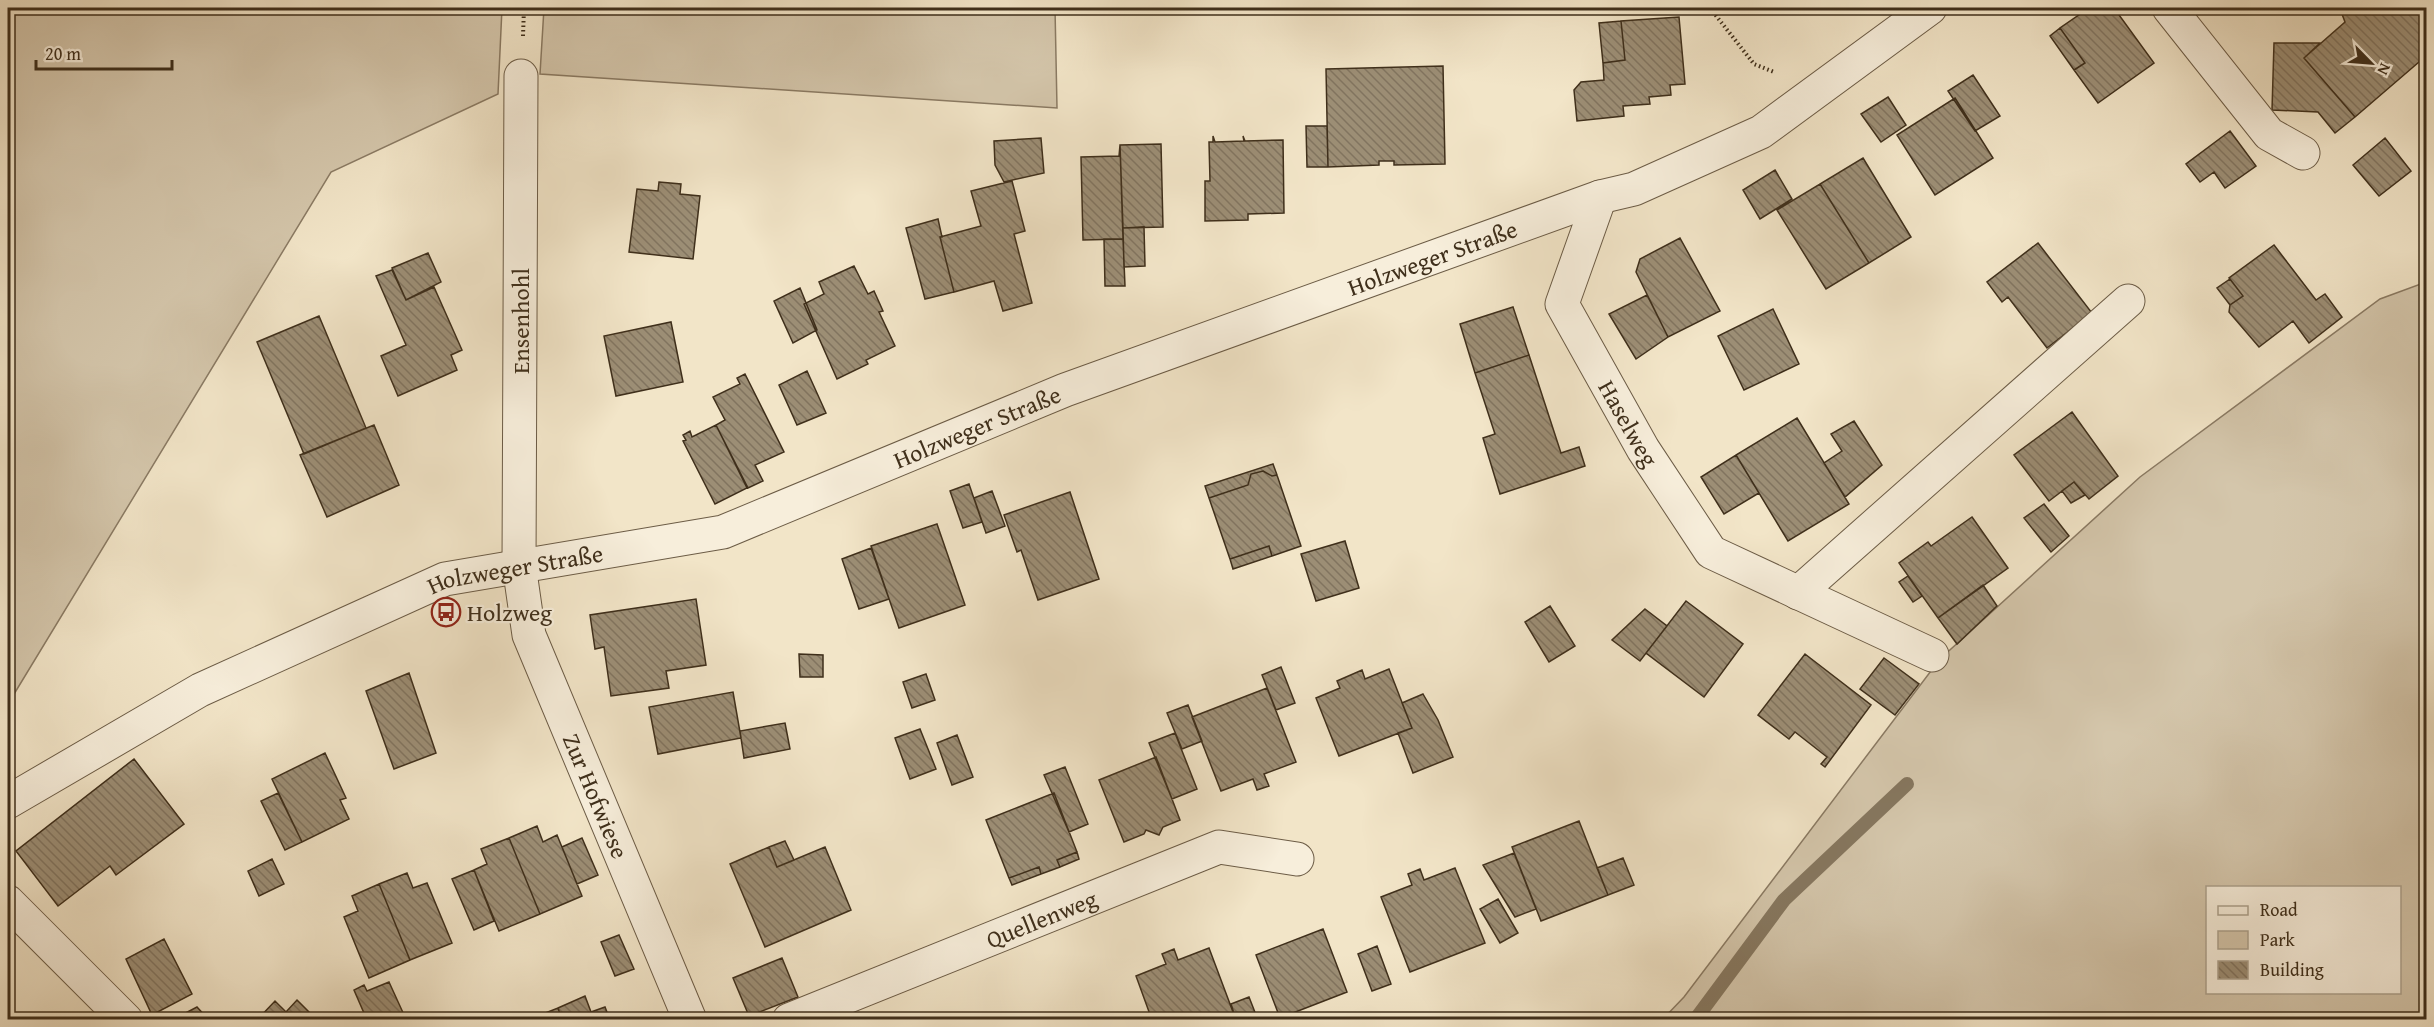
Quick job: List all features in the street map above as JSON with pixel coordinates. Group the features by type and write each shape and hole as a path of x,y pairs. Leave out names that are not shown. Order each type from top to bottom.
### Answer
{"street":[{"name":"Holzweger Straße","path":"8,801 200,690 445,579 723,532 1065,390 1600,197 1634,189 1761,132 1831,78 1930,8"},
{"path":"2169,8 2269,134 2302,153"},
{"name":"Ensenhohl","path":"519,565 521,76"},
{"name":"Haselweg","path":"1600,197 1562,304 1643,449 1711,552 1932,656"},
{"path":"1798,594 2128,301"},
{"name":"Zur Hofwiese","path":"519,565 529,635 690,1020"},
{"name":"Quellenweg","path":"789,1020 1220,847 1297,859"},
{"path":"8,902 126,1020"}],"path":[{"path":"1710,8 1754,64 1788,77 1831,78"}],"green space":[{"path":"8,8 502,8 498,94 331,172 8,704"},
{"path":"544,8 1055,8 1057,108 540,74"},
{"path":"2426,282 2426,1019 1662,1020 1684,997 1940,659 2140,477 2380,299"}],"building":[{"path":"1766,8 1829,8 1829,9 1766,11"},
{"path":"2089,8 2114,8 2154,63 2098,103 2074,70 2085,63 2060,28"},
{"path":"2230,8 2265,8 2265,10"},
{"path":"2346,8 2426,8 2426,56 2355,117 2304,58 2345,22 2342,14"},
{"path":"1679,17 1685,84 1670,85 1671,95 1649,97 1650,104 1623,106 1624,116 1577,121 1574,90 1581,82 1604,80 1603,63 1625,60 1621,21"},
{"path":"1621,21 1625,60 1603,63 1599,23"},
{"path":"2060,28 2085,63 2074,70 2050,36"},
{"path":"2274,43 2320,43 2304,58 2355,117 2335,133 2318,112 2272,110"},
{"path":"1443,66 1445,164 1394,165 1394,161 1379,161 1379,165 1328,167 1326,69"},
{"path":"1973,75 2000,116 1975,131 1948,91"},
{"path":"1888,97 1906,125 1881,142 1861,114"},
{"path":"1955,98 1993,158 1935,195 1897,135"},
{"path":"1306,126 1327,126 1328,167 1307,167"},
{"path":"2230,131 2256,166 2225,188 2214,172 2200,182 2186,164"},
{"path":"1213,136 1215,142 1244,141 1243,136 1245,141 1283,140 1284,213 1248,214 1248,220 1205,221 1205,181 1210,181 1209,142 1213,142"},
{"path":"1041,138 1044,173 1004,182 995,165 994,141"},
{"path":"2385,138 2411,171 2379,196 2353,165"},
{"path":"1161,144 1163,227 1123,228 1120,145"},
{"path":"1120,145 1123,239 1083,240 1081,157 1119,156"},
{"path":"1863,158 1911,237 1869,263 1820,184"},
{"path":"1775,170 1792,199 1760,219 1743,190"},
{"path":"1012,181 1025,231 1014,234 1032,303 1003,311 994,281 954,292 940,237 981,226 971,191"},
{"path":"659,182 681,184 680,194 700,196 693,259 629,252 637,189 658,191"},
{"path":"1820,184 1869,263 1826,289 1777,210"},
{"path":"938,219 942,237 940,237 954,292 925,299 906,228"},
{"path":"1144,227 1145,266 1124,267 1123,228"},
{"path":"1680,238 1720,311 1668,337 1636,272 1640,259"},
{"path":"1104,239 1123,239 1125,286 1105,286"},
{"path":"2038,243 2092,313 2047,348 2008,297 2002,302 1987,282"},
{"path":"2274,245 2316,300 2325,294 2342,317 2309,343 2293,321 2259,347 2229,312 2230,305 2243,296 2229,278"},
{"path":"428,253 441,282 406,300 392,268"},
{"path":"854,266 868,294 874,291 883,311 879,312 895,346 866,360 868,364 837,379 804,304 824,294 819,282"},
{"path":"392,270 406,300 434,287 462,350 451,355 457,370 398,396 381,356 406,345 376,276"},
{"path":"2230,279 2243,296 2230,305 2217,288"},
{"path":"800,288 817,330 793,343 774,301"},
{"path":"1647,295 1668,337 1636,359 1609,314"},
{"path":"1513,307 1529,355 1475,373 1460,324"},
{"path":"1773,309 1799,364 1744,390 1718,336"},
{"path":"319,316 366,428 304,454 257,342"},
{"path":"671,322 683,382 616,396 604,336"},
{"path":"1529,355 1561,453 1579,447 1585,466 1500,494 1483,438 1495,434 1475,373"},
{"path":"807,371 826,413 797,425 779,385"},
{"path":"745,374 784,452 755,465 763,481 748,488 716,425 725,420 713,397 740,384 737,378"},
{"path":"2072,412 2118,476 2089,499 2074,482 2049,501 2014,455"},
{"path":"1797,418 1849,504 1788,541 1736,455"},
{"path":"1854,421 1882,465 1845,497 1824,463 1842,451 1831,434"},
{"path":"374,425 399,485 327,517 300,455"},
{"path":"716,425 747,488 715,504 683,441 686,440 683,435 690,431 692,437"},
{"path":"1736,455 1759,493 1724,514 1701,477"},
{"path":"1273,464 1277,475 1272,476 1263,471 1251,474 1248,485 1209,498 1205,486"},
{"path":"1263,471 1272,476 1277,475 1301,546 1272,556 1269,546 1230,559 1209,498 1248,485 1251,474"},
{"path":"2074,482 2085,495 2071,503 2062,491"},
{"path":"969,484 982,522 963,528 950,491"},
{"path":"992,491 1005,526 986,533 974,498"},
{"path":"1070,492 1099,579 1038,600 1021,550 1017,552 1004,515"},
{"path":"2044,504 2069,536 2051,552 2024,518"},
{"path":"1972,517 2008,568 1938,618 1899,563 1928,542 1931,546"},
{"path":"937,524 965,605 899,628 871,546"},
{"path":"1345,541 1359,588 1316,601 1301,554"},
{"path":"1269,546 1272,556 1233,569 1230,559"},
{"path":"871,548 889,599 859,609 842,559"},
{"path":"1908,576 1922,596 1913,602 1899,582"},
{"path":"1983,585 1997,606 1957,644 1938,618"},
{"path":"696,599 706,665 666,671 669,688 611,696 604,647 595,649 590,615"},
{"path":"1686,601 1743,644 1704,697 1646,653"},
{"path":"1550,606 1575,646 1549,662 1525,622"},
{"path":"1645,609 1667,626 1640,661 1612,640"},
{"path":"799,654 823,655 823,677 800,677"},
{"path":"1805,654 1871,705 1825,767 1821,764 1827,757 1795,732 1789,739 1758,715"},
{"path":"1884,658 1919,684 1895,715 1860,689"},
{"path":"1281,667 1295,703 1276,710 1262,675"},
{"path":"1389,669 1412,728 1339,756 1316,698 1340,688 1337,681 1362,670 1365,679"},
{"path":"409,673 436,753 394,769 366,691"},
{"path":"926,674 935,700 912,708 903,682"},
{"path":"1267,688 1296,762 1264,774 1269,786 1257,790 1253,779 1221,791 1192,717"},
{"path":"733,692 741,738 658,754 649,707"},
{"path":"1423,694 1438,720 1453,757 1413,773 1398,733 1412,728 1402,703"},
{"path":"1188,705 1202,741 1182,749 1167,713"},
{"path":"785,723 790,749 744,758 740,731"},
{"path":"920,729 936,769 910,779 895,738"},
{"path":"1175,733 1197,789 1172,799 1149,743"},
{"path":"957,735 973,777 952,785 937,743"},
{"path":"325,753 346,798 340,800 349,819 302,842 272,779"},
{"path":"1156,757 1180,820 1163,827 1159,835 1146,830 1144,834 1124,842 1099,780"},
{"path":"134,759 184,824 116,875 110,866 58,906 16,851"},
{"path":"1065,767 1088,824 1069,832 1044,775"},
{"path":"278,793 302,842 285,850 261,801"},
{"path":"1054,793 1077,852 1057,860 1060,867 1041,874 1039,867 1009,878 986,820"},
{"path":"1579,821 1608,895 1541,921 1512,847"},
{"path":"537,826 543,842 557,835 582,896 540,914 509,838"},
{"path":"509,838 540,914 499,931 474,870 487,864 481,849"},
{"path":"582,838 598,875 577,884 562,847"},
{"path":"785,841 794,860 777,867 769,847"},
{"path":"769,847 777,867 825,847 851,910 765,947 730,864"},
{"path":"1077,852 1079,859 1060,867 1057,860"},
{"path":"1514,853 1536,909 1515,917 1483,865"},
{"path":"1623,858 1634,885 1608,895 1597,868"},
{"path":"272,859 284,884 259,896 248,871"},
{"path":"1039,867 1041,874 1012,885 1009,878"},
{"path":"1455,868 1485,943 1410,972 1381,897 1412,885 1408,874 1420,869 1424,880"},
{"path":"474,870 494,921 474,930 452,879"},
{"path":"407,873 413,888 427,883 452,943 410,960 379,884"},
{"path":"379,884 410,960 369,978 344,917 358,911 352,896"},
{"path":"1498,899 1518,933 1500,943 1480,909"},
{"path":"1323,929 1347,992 1280,1018 1256,955"},
{"path":"619,935 634,969 615,976 601,942"},
{"path":"164,939 192,994 152,1015 126,959"},
{"path":"1377,946 1391,984 1372,991 1358,954"},
{"path":"1209,948 1236,1020 1152,1020 1136,976 1166,964 1162,954 1174,949 1178,960"},
{"path":"782,958 798,997 749,1016 733,978"},
{"path":"389,982 405,1017 398,1020 367,1020 354,990 364,985 367,991"},
{"path":"585,996 591,1012 605,1007 610,1020 562,1020 558,1008"},
{"path":"1249,997 1258,1020 1236,1020 1231,1004"},
{"path":"297,1000 317,1020 257,1020 275,1001 286,1012"},
{"path":"197,1007 209,1020 176,1018"},
{"path":"558,1008 562,1020 530,1020 530,1019"}],"waterway":[{"path":"1695,1020 1784,900 1907,784"}],"place":[{"name":"Holzweg","path":"446,612"}]}
